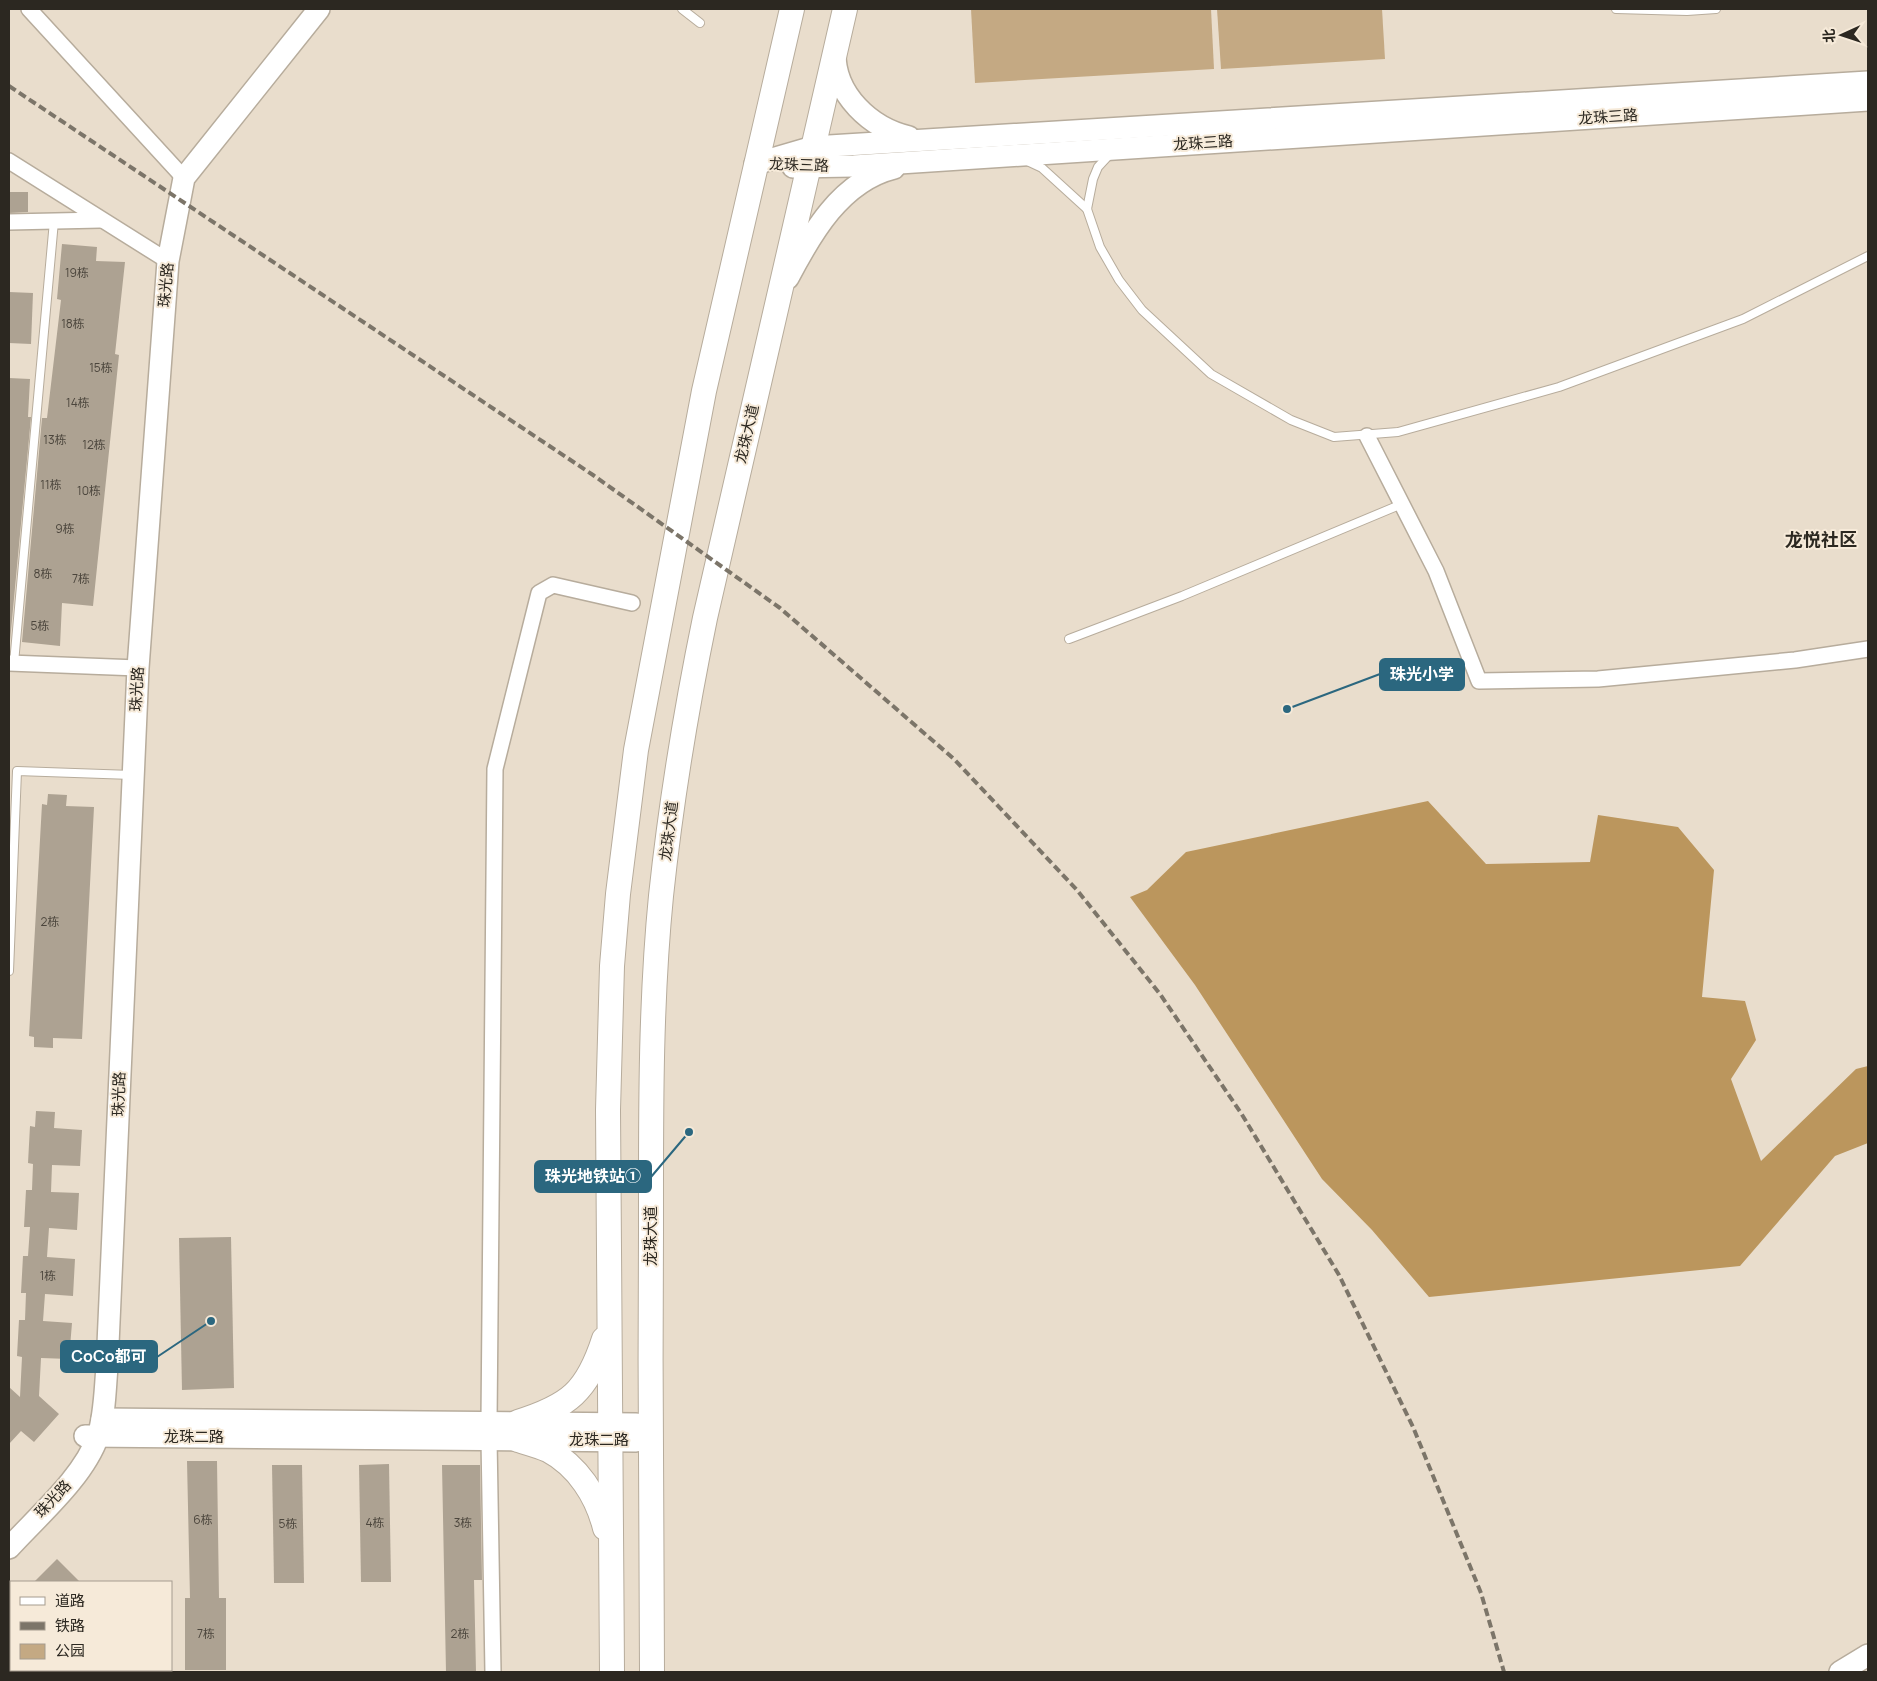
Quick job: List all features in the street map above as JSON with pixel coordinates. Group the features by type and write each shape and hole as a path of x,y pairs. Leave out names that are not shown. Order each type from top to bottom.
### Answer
{"main road":[{"name":"珠光路","path":"9,1548 74,1477 95,1431 107,1366 138,668 168,261 184,178 320,9"},
{"path":"612,1672 609,1432 609,1038 618,894 627,813 648,679 704,391 792,9"},
{"name":"龙珠大道","path":"652,1672 650,1432 652,1040 660,916 669,827 691,687 703,626 845,9"},
{"path":"835,51 835,64 842,85 862,112 874,123 889,131 924,140"},
{"name":"龙珠三路","path":"755,164 924,140 1868,82"},
{"name":"龙珠三路","path":"811,157 923,161 1016,156 1868,100"},
{"path":"779,293 802,250 838,202 859,184 881,173 923,161"},
{"path":"609,1323 599,1355 588,1379 569,1400 518,1431 569,1464 588,1486 602,1515 610,1549"},
{"name":"龙珠二路","path":"95,1431 609,1432 636,1424 650,1432"},
{"name":"珠光路","path":"9,1528 95,1431"},
{"path":"1840,1672 1868,1655"}],"street":[{"path":"29,9 184,178"},
{"path":"9,161 168,261"},
{"path":"9,222 101,220"},
{"path":"1367,436 1436,571 1479,681 1598,679 1795,660 1868,649"},
{"path":"492,1672 489,1431 495,770 539,593 553,585 632,603"},
{"path":"11,663 138,668"}],"lane":[{"path":"682,9 700,23"},
{"path":"1616,9 1687,11 1716,9"},
{"path":"1119,148 1098,167 1089,194 1087,209 1100,247 1119,280 1142,310 1211,374 1291,420 1334,437 1367,436 1398,432 1559,387 1743,318 1868,256"},
{"path":"1016,156 1042,168 1087,209"},
{"path":"11,663 54,221"},
{"path":"1069,639 1182,596 1402,504"},
{"path":"9,971 17,771 133,775"}],"green space":[{"path":"971,9 1211,9 1214,69 975,83"},
{"path":"1217,9 1382,9 1385,59 1221,69"}],"shaded area":[{"path":"1428,801 1486,864 1590,862 1598,815 1678,827 1714,870 1702,997 1745,1001 1756,1040 1731,1079 1761,1161 1856,1069 1868,1066 1868,1143 1835,1156 1740,1266 1429,1297 1372,1230 1322,1179 1195,985 1130,897 1147,890 1186,852"}],"building":[{"path":"9,192 28,192 28,212 9,213"},
{"path":"62,244 97,247 96,261 125,262 115,354 119,355 93,606 62,603 60,646 22,642 42,418 47,418 61,300 57,299"},
{"path":"9,292 33,293 31,344 9,343"},
{"path":"9,378 30,379 28,417 31,417 10,641"},
{"path":"48,794 67,795 66,806 94,807 82,1039 53,1038 53,1048 34,1047 34,1037 29,1036 42,804 47,805"},
{"path":"36,1111 55,1112 54,1128 82,1130 80,1166 52,1165 51,1192 79,1193 77,1230 49,1228 47,1257 75,1259 73,1296 45,1294 43,1321 72,1323 69,1359 41,1358 39,1396 59,1414 34,1442 21,1431 9,1444 9,1387 20,1397 22,1357 17,1356 19,1320 25,1320 26,1293 21,1293 23,1256 28,1256 30,1227 24,1227 26,1190 32,1190 33,1164 28,1163 30,1126 35,1127"},
{"path":"231,1237 234,1388 182,1390 179,1238"},
{"path":"187,1461 217,1461 219,1598 226,1598 226,1670 185,1670 185,1598 190,1598"},
{"path":"389,1464 391,1582 361,1582 359,1465"},
{"path":"272,1465 302,1465 304,1583 274,1583"},
{"path":"442,1465 480,1465 482,1580 474,1580 476,1672 446,1672"},
{"path":"57,1559 79,1581 35,1581"}],"railway":[{"path":"9,86 593,475 780,608 954,759 1077,890 1160,994 1241,1113 1339,1275 1413,1427 1481,1593 1504,1672"}],"place":[{"name":"珠光小学","path":"1287,709"},
{"name":"珠光地铁站①","path":"689,1132"},
{"name":"CoCo都可","path":"211,1321"}],"district":[{"name":"龙悦社区","path":"1821,540"}]}
